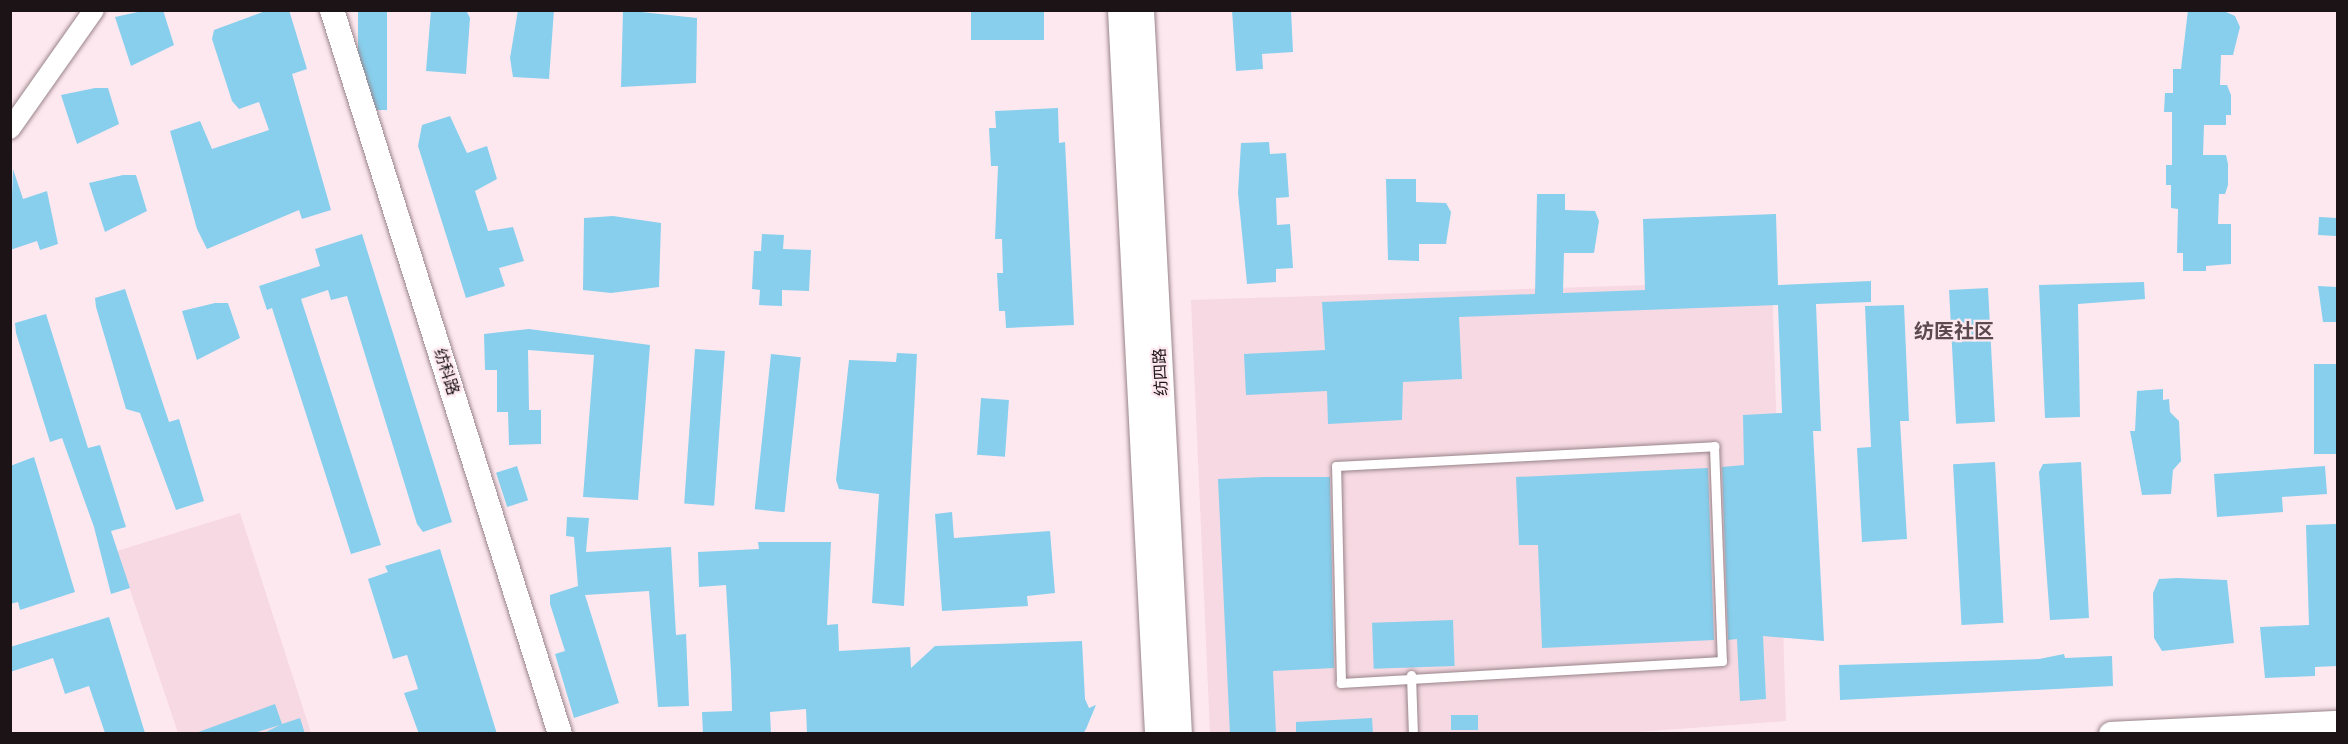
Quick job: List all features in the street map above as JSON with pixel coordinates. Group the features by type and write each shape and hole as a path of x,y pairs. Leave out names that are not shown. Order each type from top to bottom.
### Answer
{"street":[{"path":"10,129 94,10"},
{"name":"纺科路","path":"332,10 561,734"},
{"name":"纺四路","path":"1120,10 1157,734"},
{"name":"纺四路","path":"1142,10 1180,734"},
{"path":"2111,734 2337,723"}],"lane":[{"path":"1714,446 1722,661 1411,675 1341,683 1336,466 1714,446"},
{"path":"1411,675 1413,734"}],"shaded area":[{"path":"1772,281 1786,721 1609,734 1210,733 1191,300"},
{"path":"240,513 311,733 178,733 117,551"}],"building":[{"path":"147,10 163,10 174,45 131,66 115,17"},
{"path":"268,10 289,10 307,69 292,74 331,210 302,219 299,210 207,249 197,229 170,131 200,121 212,149 269,130 259,102 239,109 232,101 212,39 214,30"},
{"path":"358,10 387,10 387,110 358,110"},
{"path":"431,10 466,10 470,18 466,74 426,71"},
{"path":"518,10 554,10 549,79 513,77 510,58"},
{"path":"623,10 697,18 696,83 621,87"},
{"path":"971,10 1044,10 1044,40 971,40"},
{"path":"1232,10 1291,10 1293,52 1262,54 1263,69 1236,71"},
{"path":"2188,10 2226,12 2235,16 2240,27 2233,55 2221,55 2220,85 2227,85 2231,95 2231,115 2226,115 2226,125 2204,125 2203,155 2226,155 2228,164 2228,185 2225,194 2219,194 2218,224 2231,224 2231,264 2206,266 2206,271 2183,271 2183,253 2177,253 2178,209 2171,208 2171,185 2166,185 2166,165 2172,165 2172,112 2164,112 2165,93 2173,93 2173,69 2181,69"},
{"path":"95,88 108,88 119,124 77,144 61,95"},
{"path":"1058,108 1059,143 1065,142 1074,325 1006,328 1005,311 999,311 997,273 1003,273 1002,239 995,239 998,166 991,166 989,128 996,128 995,111"},
{"path":"450,116 467,153 487,146 497,179 475,191 488,231 513,227 524,261 499,268 505,286 466,298 418,146 422,125"},
{"path":"1269,142 1270,154 1286,153 1289,197 1276,198 1277,225 1290,224 1293,268 1276,269 1276,282 1247,284 1238,193 1241,143"},
{"path":"13,169 23,199 47,191 58,244 40,250 37,241 10,250"},
{"path":"123,175 136,175 147,211 105,232 89,183"},
{"path":"1386,179 1416,179 1416,202 1446,203 1451,212 1446,244 1419,244 1419,261 1388,260"},
{"path":"1537,194 1565,194 1565,210 1595,211 1599,221 1594,253 1564,253 1563,293 1645,290 1643,219 1776,214 1778,285 1871,281 1871,302 1816,304 1821,431 1813,431 1824,641 1763,636 1766,699 1740,701 1737,639 1728,640 1722,467 1744,465 1743,415 1782,413 1778,305 1459,317 1462,379 1403,382 1402,420 1328,424 1327,391 1246,395 1244,354 1325,350 1322,302 1535,294"},
{"path":"613,216 661,223 659,287 611,293 583,290 584,218"},
{"path":"2319,217 2337,218 2336,236 2318,235"},
{"path":"362,234 452,522 423,532 417,524 347,296 331,300 328,290 301,299 381,545 351,554 272,308 267,310 259,286 320,266 315,249"},
{"path":"762,234 784,235 783,249 811,250 809,291 782,290 782,306 759,305 760,290 752,289 754,251 761,251"},
{"path":"2144,282 2145,299 2078,304 2080,417 2045,418 2039,285"},
{"path":"2318,286 2337,287 2337,322 2323,322"},
{"path":"1988,288 1995,422 1956,424 1949,290"},
{"path":"125,289 169,422 179,419 204,501 176,510 140,413 126,409 96,307 95,298"},
{"path":"215,303 228,303 240,338 197,360 182,311"},
{"path":"1904,305 1909,421 1900,421 1907,539 1862,542 1857,448 1871,447 1865,306"},
{"path":"46,314 88,448 100,445 126,527 111,531 130,588 111,594 94,527 62,438 50,442 16,333 15,323"},
{"path":"529,329 650,345 638,500 583,497 594,355 528,350 529,410 541,410 541,444 509,445 508,412 497,412 497,370 485,370 484,334"},
{"path":"695,349 725,351 714,506 684,504"},
{"path":"897,353 917,354 904,606 872,603 879,494 839,489 836,480 849,360 896,362"},
{"path":"771,354 801,357 785,512 755,509"},
{"path":"2314,364 2337,364 2337,454 2314,454"},
{"path":"2163,389 2163,400 2169,399 2170,412 2179,421 2181,461 2173,470 2171,494 2142,495 2130,431 2135,431 2137,391"},
{"path":"981,398 1009,400 1005,457 977,455"},
{"path":"34,457 75,592 20,610 18,602 10,604 10,466"},
{"path":"1995,462 2003,623 1961,625 1953,464"},
{"path":"2081,462 2089,618 2050,620 2039,472 2043,464"},
{"path":"517,466 528,500 507,507 496,473"},
{"path":"2325,466 2327,494 2282,497 2283,512 2217,517 2214,474"},
{"path":"1708,468 1714,640 1542,648 1538,545 1519,545 1516,477"},
{"path":"1330,477 1334,668 1273,671 1276,734 1230,734 1218,479"},
{"path":"952,512 954,538 1050,531 1055,593 1027,596 1028,606 942,611 935,514"},
{"path":"567,517 589,518 586,552 671,547 676,635 686,634 689,706 658,707 649,591 585,595 619,703 574,718 555,654 565,651 550,604 550,595 578,586 574,537 566,536"},
{"path":"2336,524 2337,666 2315,667 2315,676 2265,678 2260,627 2309,625 2306,525"},
{"path":"758,542 831,542 827,625 838,624 839,651 910,647 911,668 935,646 1082,641 1085,699 1089,708 1096,705 1086,729 1083,734 807,733 806,709 770,712 771,734 703,734 702,712 732,711 731,673 726,585 699,587 698,552 759,549"},
{"path":"440,549 497,734 419,734 404,693 418,689 407,655 393,659 368,579 388,572 385,566"},
{"path":"2159,579 2227,580 2234,643 2162,651 2154,638 2153,593"},
{"path":"109,617 145,733 105,733 89,686 65,694 53,658 10,672 10,647"},
{"path":"1453,620 1455,666 1374,669 1372,623"},
{"path":"2064,654 2065,658 2112,656 2113,686 1840,700 1839,665 2039,659"},
{"path":"275,704 282,724 300,718 305,734 262,734 280,725 251,734 193,734"},
{"path":"1451,715 1478,715 1478,730 1451,730"},
{"path":"1372,718 1373,734 1296,734 1296,722"}],"district":[{"name":"纺医社区","path":"1954,331"}]}
